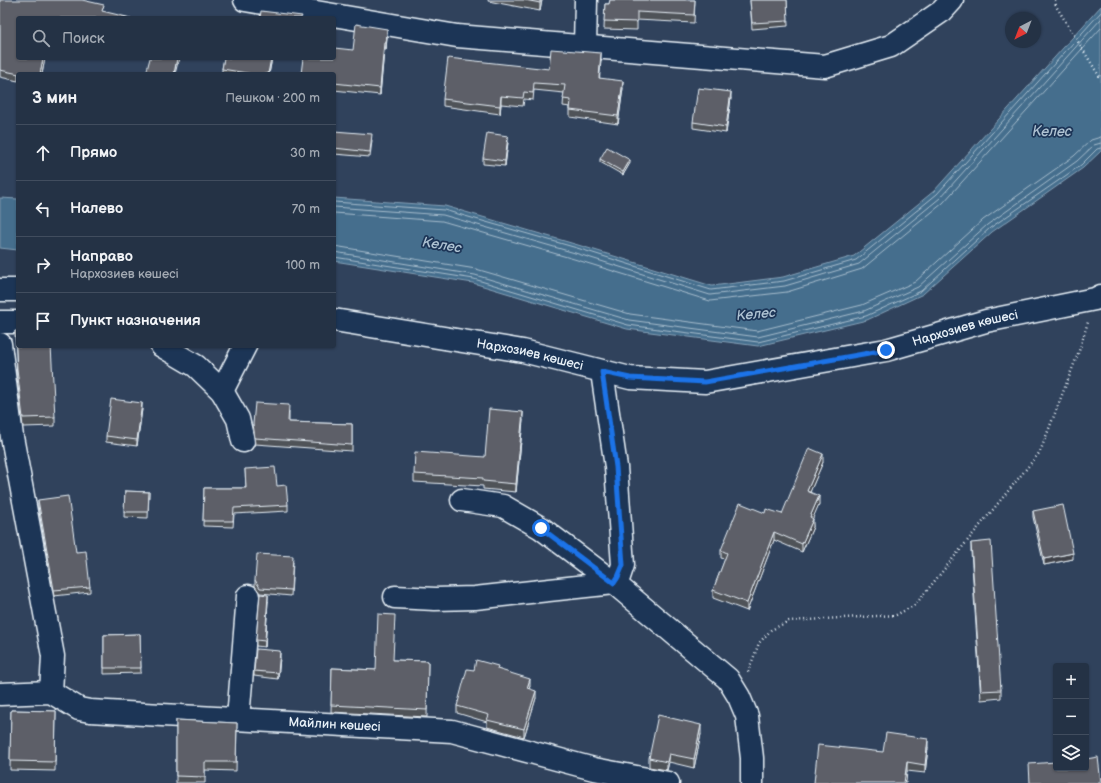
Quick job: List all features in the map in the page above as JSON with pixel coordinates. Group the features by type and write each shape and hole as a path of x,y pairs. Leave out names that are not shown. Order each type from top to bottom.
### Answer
{"street":[{"path":"245,0 458,36 825,66 891,46 942,11 952,0"},
{"path":"585,46 586,0"},
{"path":"0,290 16,290"},
{"name":"Нархозиев көшесі","path":"336,320 523,351 630,378 705,382 886,350 986,321 1098,297"},
{"path":"0,322 16,322"},
{"path":"0,344 12,437 53,656 51,692 0,694"},
{"path":"165,348 196,366 222,391 238,419 243,441"},
{"path":"222,391 244,348"},
{"path":"602,372 616,467 623,565 614,583"},
{"path":"462,500 503,506 541,528 614,583 728,679 739,697 747,716 752,758 752,783"},
{"path":"395,596 435,599 475,598 614,583"},
{"path":"238,719 248,596"},
{"name":"Майлин көшесі","path":"51,692 79,709 90,711 452,731 594,769 668,783"}],"path":[{"path":"1055,0 1056,6 1101,79"},
{"path":"739,697 759,643 772,630 789,621 896,615 915,605 1040,452 1098,297"}],"water":[{"name":"Келес","path":"1101,6 1101,151 1083,168 992,232 923,294 867,320 758,346 627,329 473,283 336,261 336,198 445,206 712,286 783,277 854,256 934,191"},
{"path":"0,198 16,199 16,250 0,248"}],"building":[{"path":"0,0 82,0 104,5 102,11 123,16 16,16 16,60 43,60 40,72 16,72 16,73 0,70"},
{"path":"525,0 540,0 540,3"},
{"path":"610,0 695,0 694,15 637,12 637,22 604,21 605,4 609,4"},
{"path":"750,0 787,0 788,21 752,23"},
{"path":"261,11 302,16 260,16"},
{"path":"356,24 387,29 386,43 384,43 380,88 336,83 336,72 301,72 303,60 336,60 336,48 353,50"},
{"path":"551,49 601,53 599,78 623,81 618,116 570,110 571,100 563,99 565,85 534,83 533,93 524,92 523,98 501,96 500,106 443,99 448,58 549,69"},
{"path":"150,60 177,60 174,72 146,72"},
{"path":"224,60 271,60 268,72 241,72 222,69"},
{"path":"698,88 731,92 726,127 693,122"},
{"path":"336,131 372,134 370,152 336,148"},
{"path":"487,133 508,136 505,161 483,158"},
{"path":"607,147 630,160 623,172 600,159"},
{"path":"15,331 16,348 51,348 55,417 23,418 17,369"},
{"path":"111,399 142,403 137,440 106,436"},
{"path":"255,403 289,405 288,422 352,424 352,445 255,438 253,424"},
{"path":"489,409 523,412 516,484 483,481 483,478 414,474 415,452 485,457"},
{"path":"809,448 823,454 807,491 819,496 810,517 813,519 802,544 774,532 747,603 713,590 727,553 721,550 740,503 765,513 766,509 782,514"},
{"path":"275,467 277,486 286,485 288,505 234,508 233,521 203,521 204,488 246,488 245,469"},
{"path":"125,491 149,492 148,512 124,512"},
{"path":"68,496 76,552 86,551 90,587 54,590 38,500"},
{"path":"1063,505 1073,553 1044,559 1033,511"},
{"path":"991,541 1001,690 981,691 971,543"},
{"path":"257,554 293,556 291,590 260,588 255,580"},
{"path":"260,594 268,595 265,641 256,640"},
{"path":"378,614 395,615 393,660 428,661 427,710 331,705 332,668 376,670"},
{"path":"140,634 141,668 104,668 104,635"},
{"path":"256,649 280,651 278,673 254,671"},
{"path":"476,660 498,666 497,669 530,679 527,688 536,691 524,729 487,720 489,715 457,706 467,669 474,670"},
{"path":"11,710 56,711 55,762 10,761"},
{"path":"658,715 701,725 694,759 669,754 667,762 649,758"},
{"path":"176,720 237,723 236,762 205,762 205,777 176,776"},
{"path":"886,733 928,739 925,765 907,762 904,783 814,783 818,745 883,752"},
{"path":"1098,757 1101,783 1030,783 1029,764 1053,762 1053,771 1089,771 1089,758"}],"route":[{"path":"541,528 614,583 623,565 616,467 602,372 630,378 705,382 886,350"}]}
